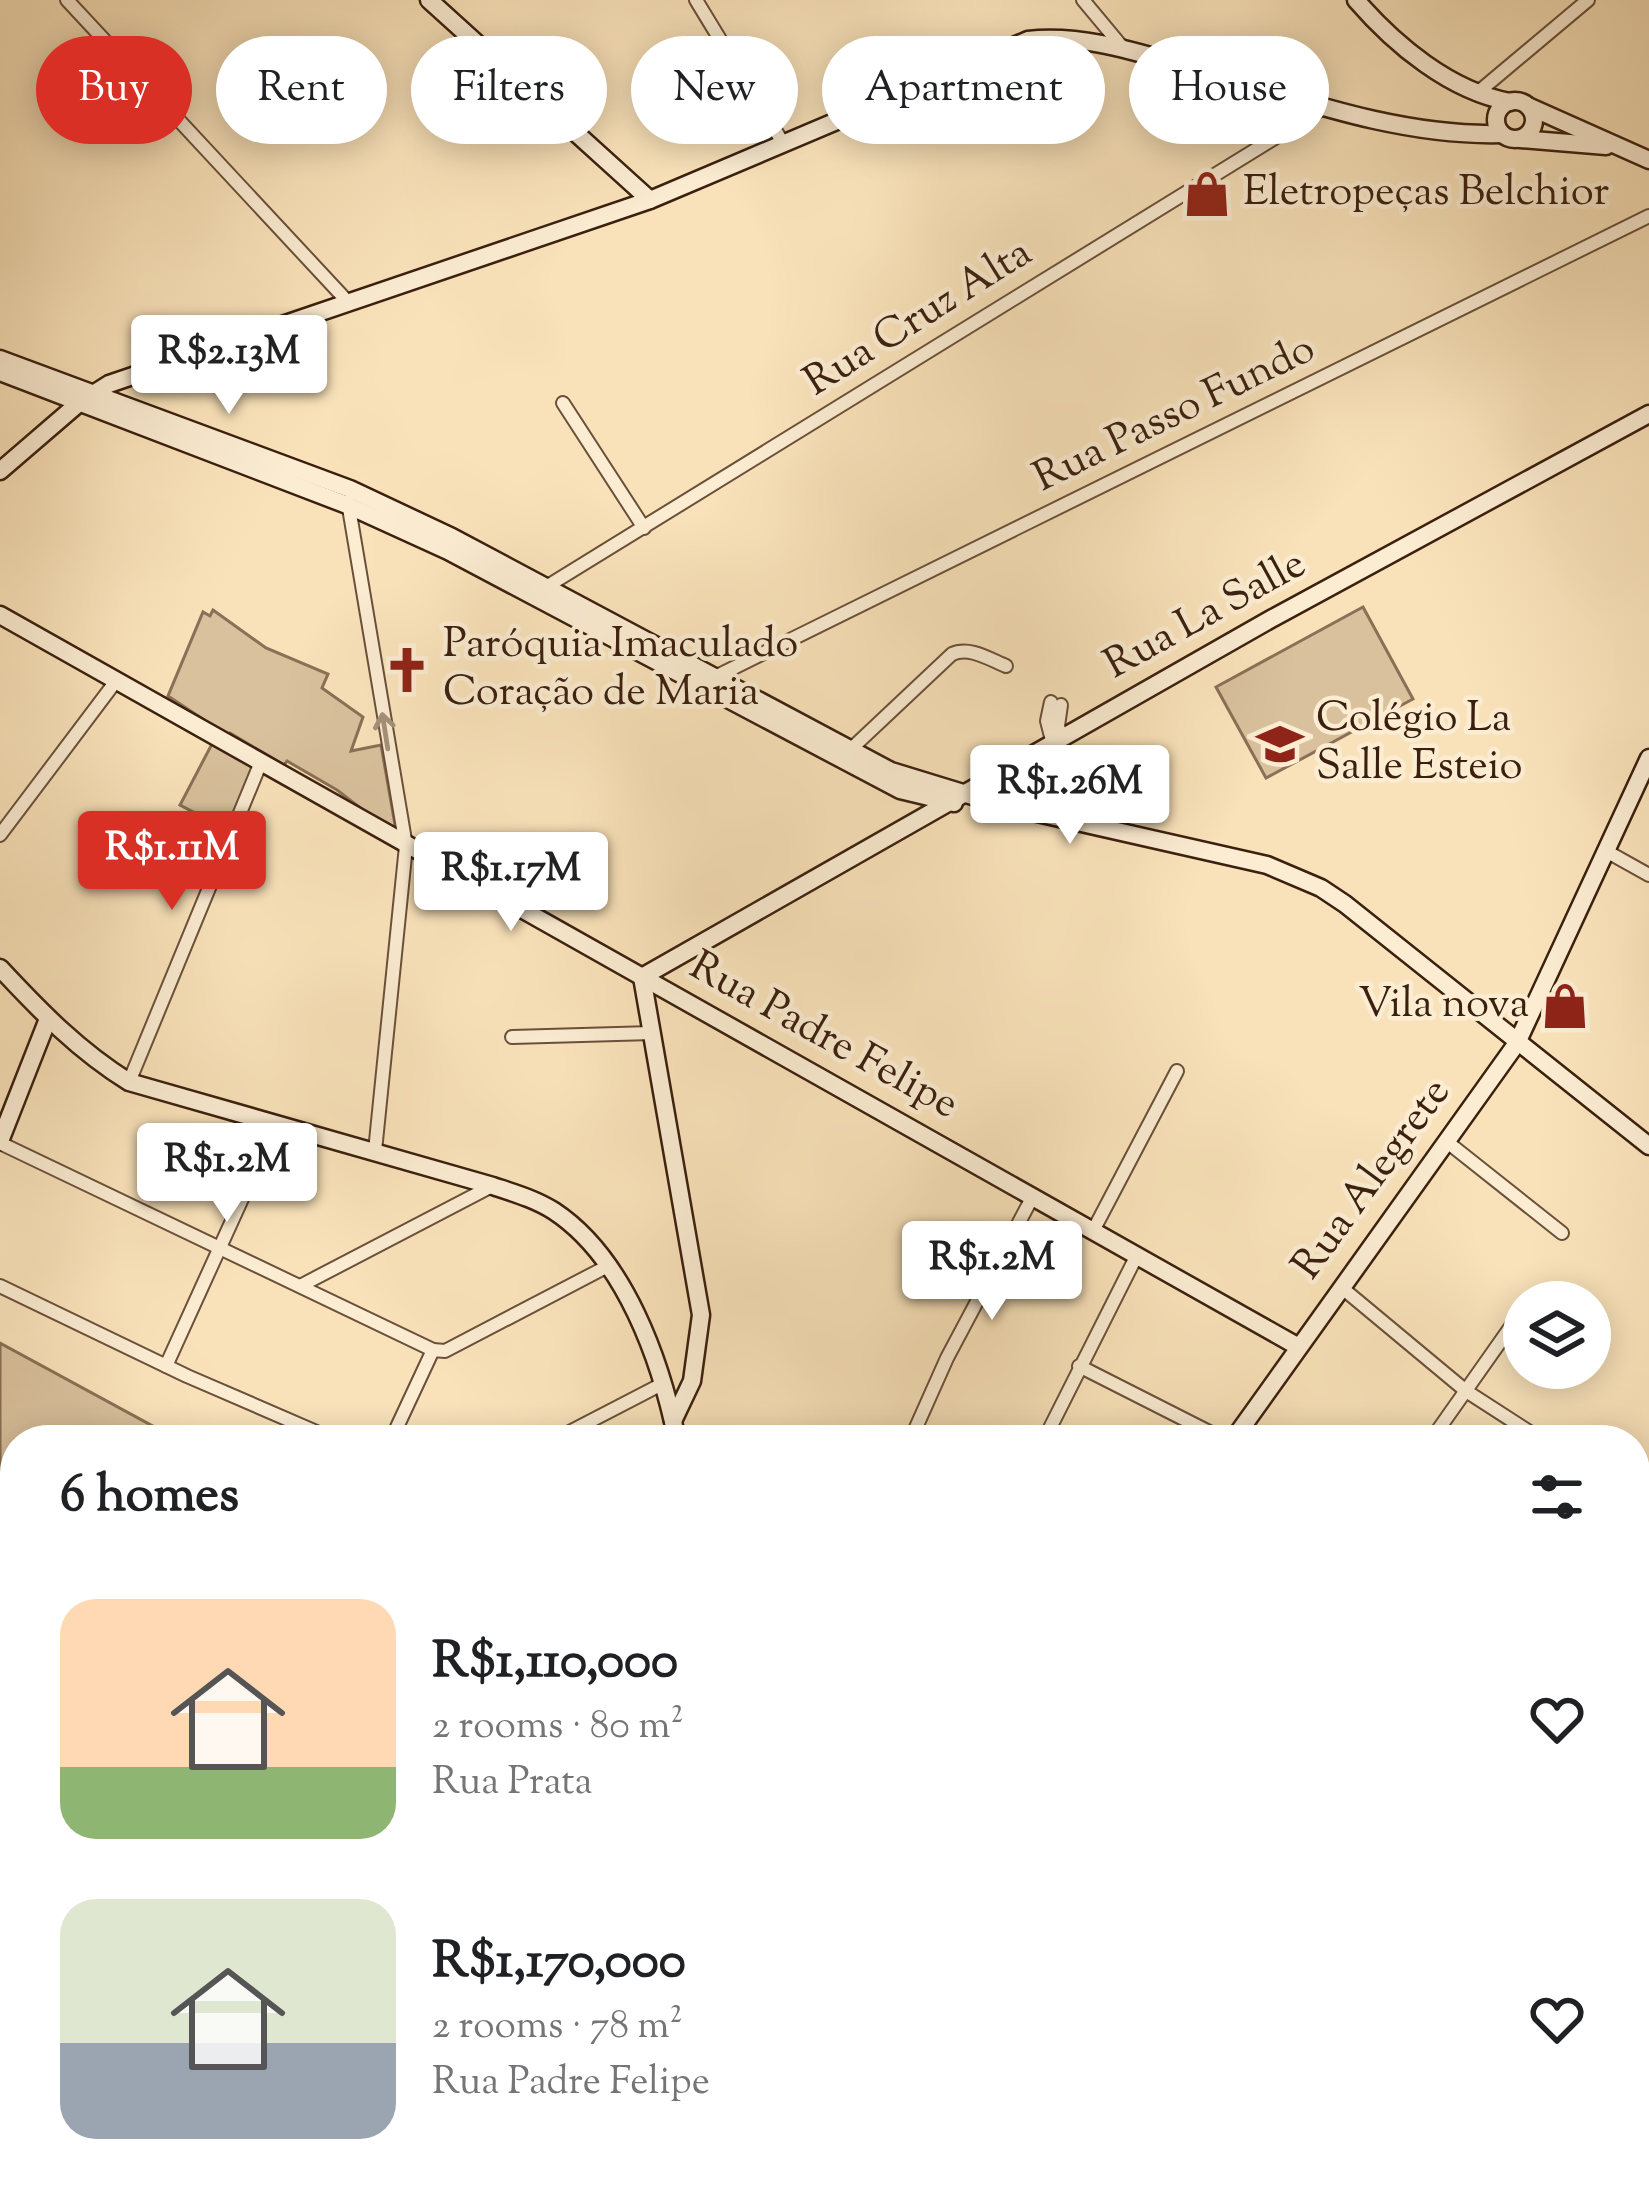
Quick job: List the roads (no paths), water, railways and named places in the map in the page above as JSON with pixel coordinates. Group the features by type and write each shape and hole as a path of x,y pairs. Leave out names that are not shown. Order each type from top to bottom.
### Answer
{"main road":[{"path":"429,0 650,200"},
{"path":"1358,1 1408,49 1509,120 1649,160"},
{"path":"798,137 1028,40 1057,37 1129,50"},
{"path":"1329,107 1416,128 1474,135 1509,120 1575,137"},
{"path":"0,471 85,398 145,370 650,200 781,144"},
{"path":"0,359 85,398"},
{"path":"0,372 85,398 349,497 546,587 681,668"},
{"name":"Rua La Salle","path":"642,977 1271,620 1649,414"},
{"path":"349,497 681,668 912,779 1291,873 1345,904 1649,1146"},
{"name":"Rua Padre Felipe","path":"0,615 1297,1346"},
{"path":"717,683 900,790 949,803 1002,805"},
{"name":"Rua Alegrete","path":"1240,1425 1517,1043 1649,758"},
{"path":"0,968 95,1061 129,1082 493,1186 558,1214 606,1267 641,1323 674,1425"},
{"path":"642,977 701,1315 694,1364 683,1405 673,1420"},
{"path":"0,1142 48,1019"},
{"path":"664,1383 683,1376 694,1364"}],"street":[{"path":"67,0 348,302"},
{"path":"696,0 718,36"},
{"path":"1083,0 1123,48"},
{"path":"1479,95 1588,0"},
{"name":"Rua Cruz Alta","path":"546,587 1265,144"},
{"name":"Rua Passo Fundo","path":"717,683 1649,216"},
{"path":"563,404 644,528"},
{"path":"349,497 406,846 375,1151"},
{"path":"850,750 952,654 971,652 1006,666"},
{"path":"0,835 116,681"},
{"path":"1056,704 1047,721 1058,741"},
{"path":"129,1082 261,762"},
{"path":"1606,850 1649,875"},
{"path":"512,1037 652,1033"},
{"path":"1094,1229 1177,1071"},
{"path":"166,1366 276,1124"},
{"path":"1446,1141 1562,1233"},
{"path":"0,1142 433,1350 445,1351 606,1267"},
{"path":"302,1285 493,1186"},
{"path":"917,1425 946,1358 1033,1196"},
{"path":"1051,1425 1137,1255"},
{"path":"0,1286 300,1425"},
{"path":"1341,1286 1466,1391 1518,1425"},
{"path":"1442,1425 1503,1338"},
{"path":"398,1425 433,1350"},
{"path":"1079,1366 1199,1425"},
{"path":"187,1376 194,1384 283,1425"},
{"path":"583,1425 664,1383"}],"place":[{"name":"Eletropeças Belchior","path":"1207,194"},
{"name":"Paróquia Imaculado Coração de Maria","path":"407,670"},
{"name":"Colégio La Salle Esteio","path":"1280,744"},
{"name":"Vila nova","path":"1565,1006"}]}
